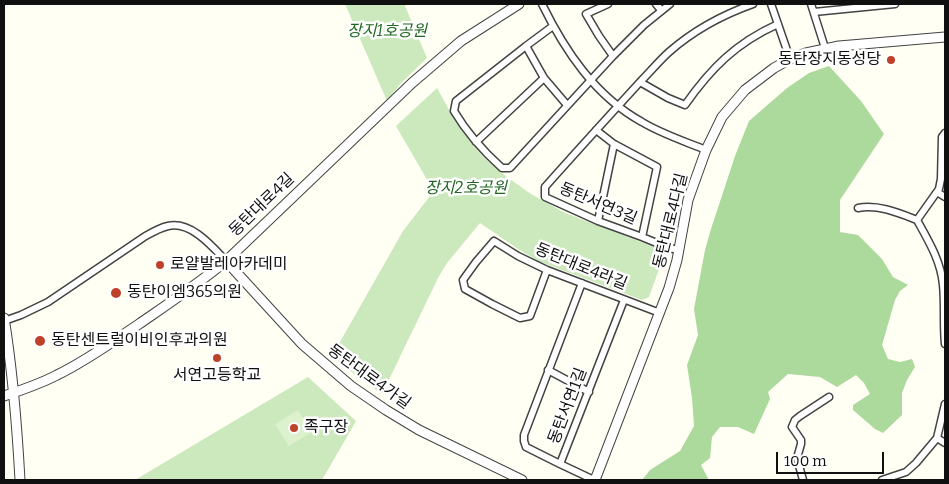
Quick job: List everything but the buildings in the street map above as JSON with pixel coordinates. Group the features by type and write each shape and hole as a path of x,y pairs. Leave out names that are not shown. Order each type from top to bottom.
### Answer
{"street":[{"name":"동탄대로4길","path":"4,396 57,376 84,360 161,309 226,261 418,78 461,41 519,4"},
{"path":"542,4 570,54 590,80 606,96 652,128 706,150"},
{"path":"608,4 586,14 613,56"},
{"path":"656,4 661,10"},
{"path":"553,26 456,101 454,111 464,127 502,168 510,168 613,56 644,25 670,4"},
{"name":"동탄서연3길","path":"596,130 614,144 657,167 642,237 598,221 545,197 544,187 596,130 640,82 669,52 689,36 719,18 753,4"},
{"path":"771,4 790,59"},
{"path":"811,4 824,48"},
{"path":"814,12 895,4"},
{"path":"640,82 668,98 685,105 697,87 721,61 748,40 778,24"},
{"name":"동탄대로4다길","path":"594,480 669,288 679,250 688,200 706,150 722,117 745,90 759,79 790,59 806,53 839,46 945,37"},
{"path":"526,46 544,78 567,105"},
{"path":"476,142 544,78"},
{"path":"917,220 939,189 942,137 945,133"},
{"path":"598,221 614,144"},
{"path":"937,192 945,197"},
{"path":"858,208 882,208 917,220 937,259 943,284 945,344"},
{"path":"20,480 14,393 4,320 21,315 48,302 144,237 169,226 182,225 193,230 226,261"},
{"path":"642,237 679,250"},
{"name":"동탄대로4라길","path":"547,270 530,316 520,318 465,289 463,280 494,241 518,256 547,270 660,313"},
{"name":"동탄대로4가길","path":"226,261 302,344 351,386 419,430 522,480"},
{"name":"동탄서연1길","path":"582,284 524,435 526,447 560,464 624,300"},
{"path":"548,370 589,392"},
{"path":"803,480 797,458 801,444 792,427 796,420 805,412 829,396"},
{"path":"882,480 906,472 916,464 937,438 945,404"},
{"path":"937,438 945,443"},
{"path":"560,464 594,480"}],"green space":[{"name":"장지1호공원","path":"345,4 404,4 405,6 427,58 401,83 387,101"},
{"path":"829,66 861,101 884,134 840,200 840,232 858,235 882,259 893,277 908,285 900,291 895,300 882,345 888,359 900,362 912,359 915,367 902,393 902,415 883,433 875,429 853,410 853,405 870,394 864,383 856,375 837,387 820,377 788,374 768,392 770,399 754,434 738,427 720,427 712,437 710,458 701,465 709,480 642,480 650,470 680,451 694,426 687,365 698,335 694,309 705,250 711,229 735,156 749,121 787,88 809,73"},
{"name":"장지2호공원","path":"437,88 457,124 469,140 483,157 507,177 531,194 565,213 657,248 663,253 649,297 642,300 538,261 480,223 447,263 439,276 382,394 332,356 403,231 430,196 429,183 396,126"},
{"path":"308,377 356,421 322,480 135,480"},
{"name":"족구장","path":"298,410 312,432 289,446 275,424"}],"place":[{"name":"동탄장지동성당","path":"891,60"},
{"name":"로얄발레아카데미","path":"160,265"},
{"name":"동탄이엠365의원","path":"116,293"},
{"name":"동탄센트럴이비인후과의원","path":"40,341"},
{"name":"서연고등학교","path":"217,358"},
{"name":"족구장","path":"294,428"}]}
